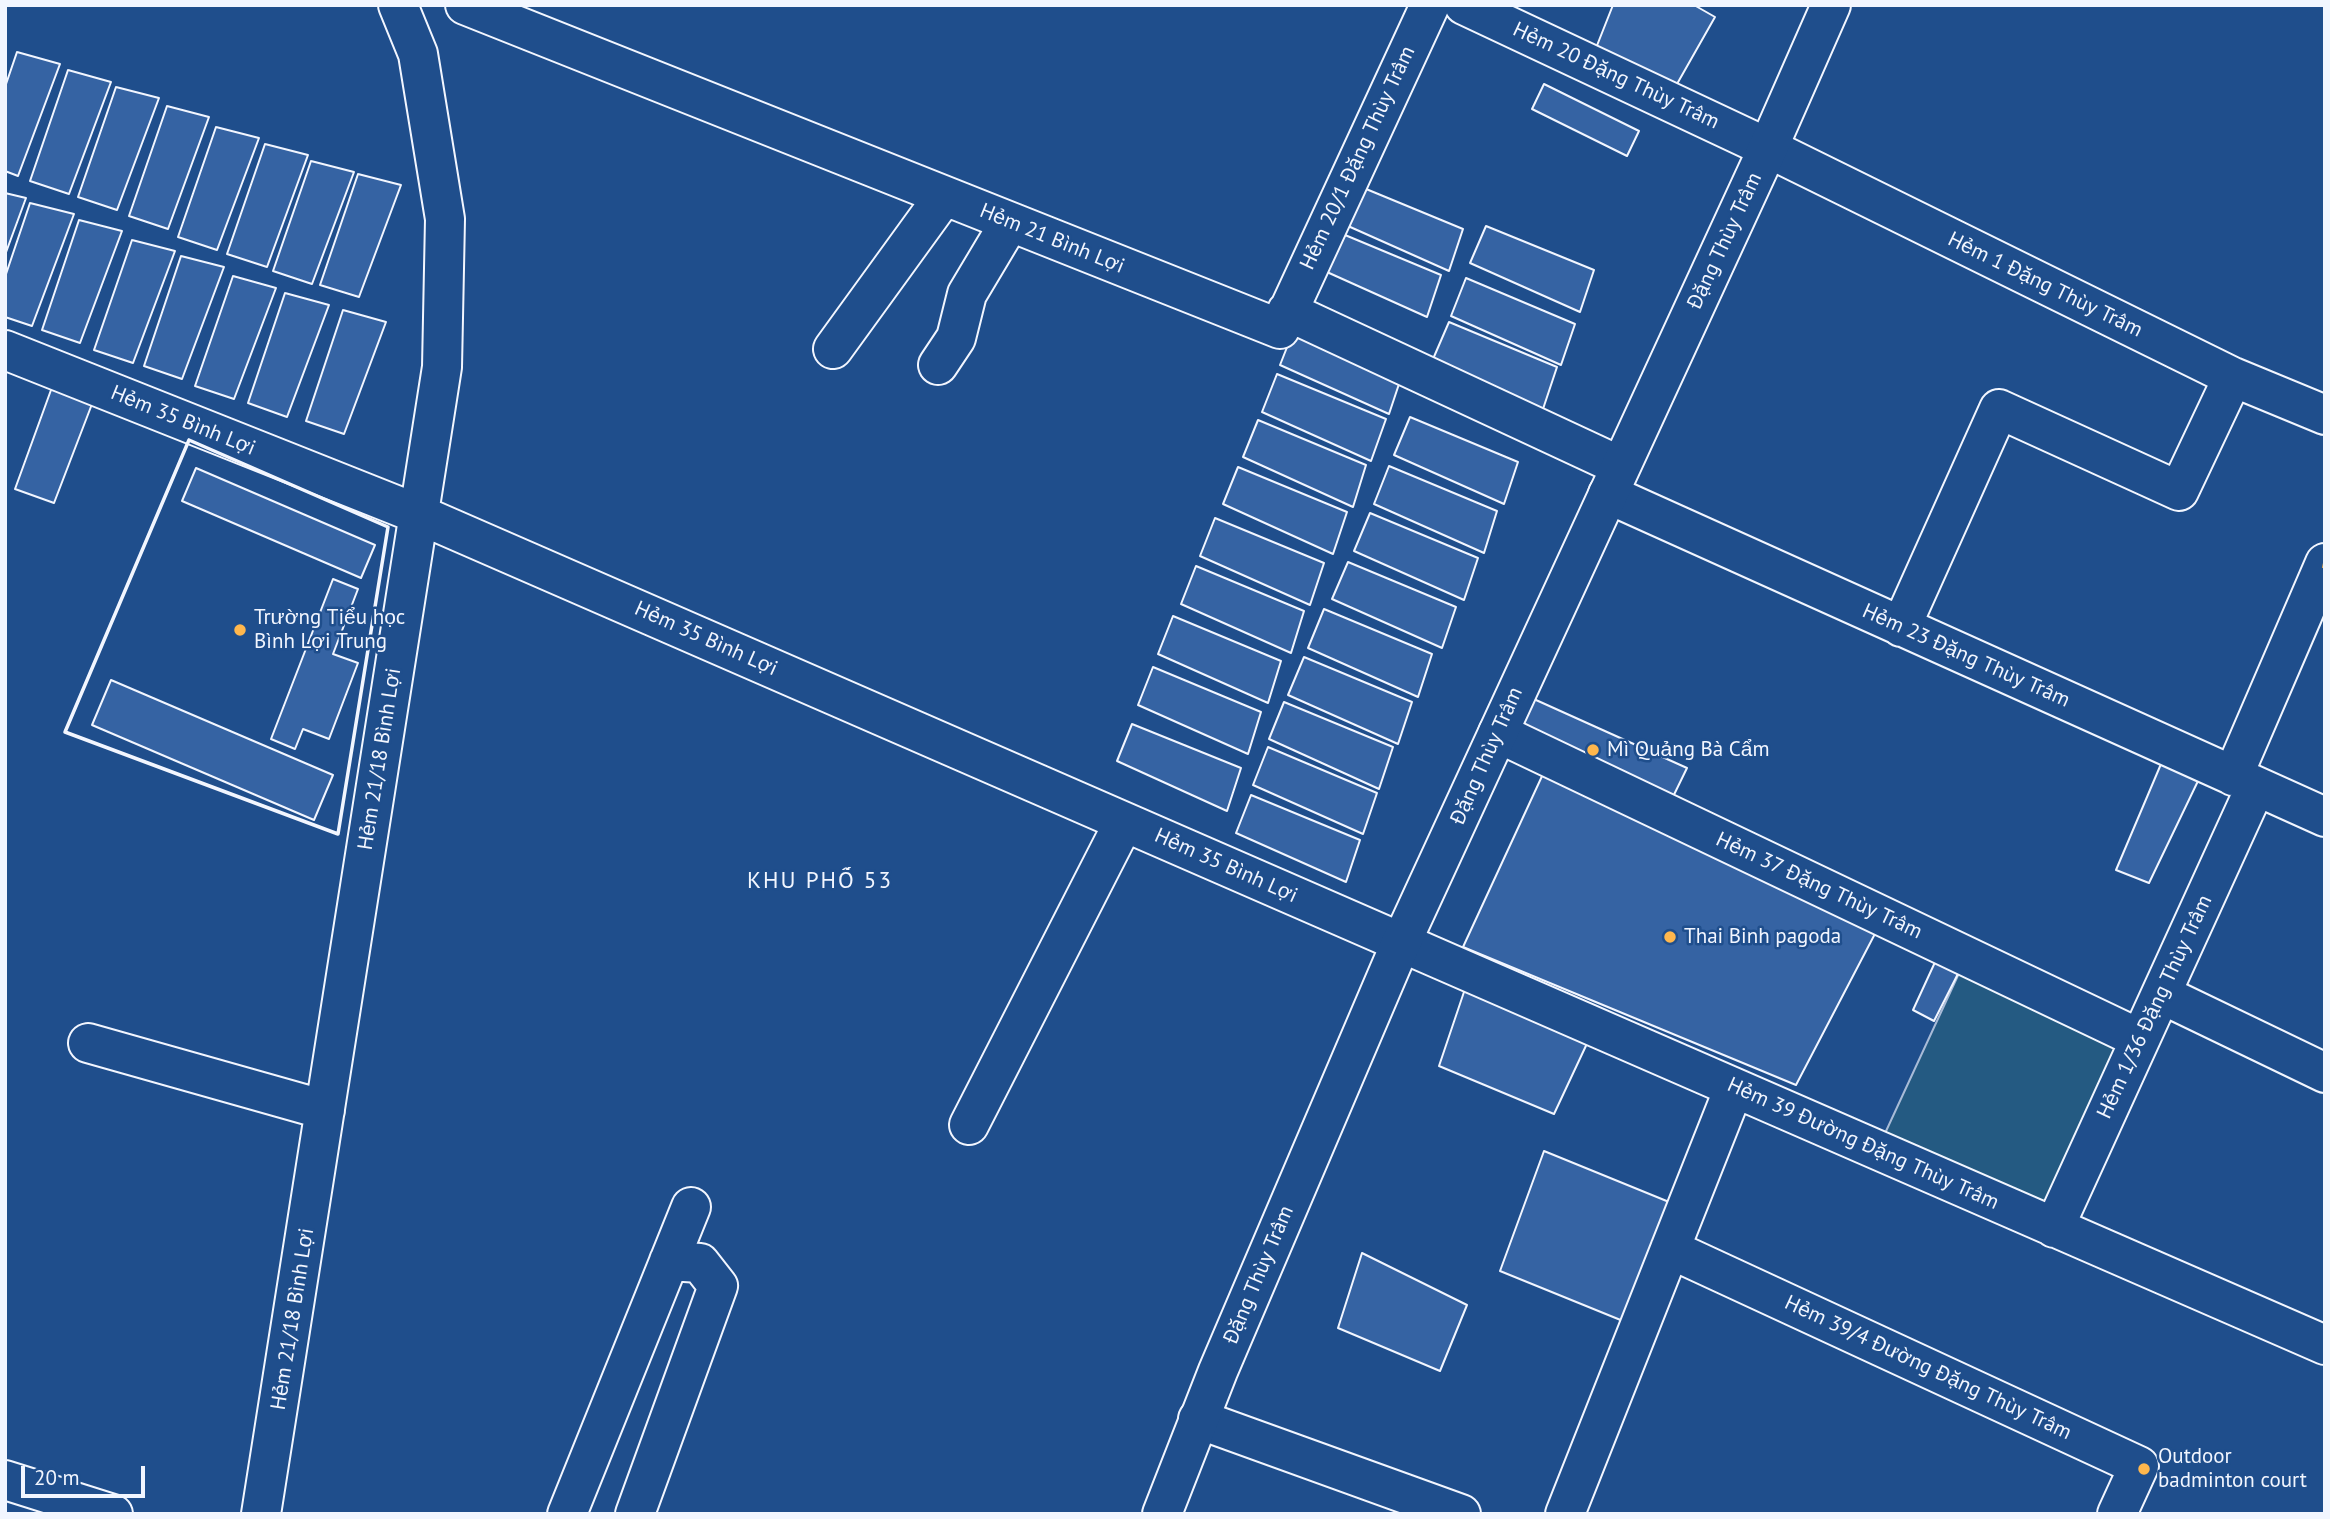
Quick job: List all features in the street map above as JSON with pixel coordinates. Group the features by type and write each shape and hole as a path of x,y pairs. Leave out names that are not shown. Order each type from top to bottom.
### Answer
{"street":[{"name":"Hẻm 21/18 Bình Lợi","path":"261,1514 442,367 445,219 418,54 398,5"},
{"name":"Hẻm 21 Bình Lợi","path":"465,5 1280,329 1287,311"},
{"name":"Hẻm 20/1 Đặng Thùy Trâm","path":"1287,311 1430,5"},
{"name":"Đặng Thùy Trâm","path":"1162,1514 1198,1419 1401,943 1768,148 1831,5"},
{"name":"Hẻm 20 Đặng Thùy Trâm","path":"1478,8 1768,148"},
{"name":"Hẻm 1 Đặng Thùy Trâm","path":"1768,148 2233,377 2325,415"},
{"path":"833,349 944,196"},
{"path":"938,365 956,338 967,294 1010,222"},
{"path":"1287,311 1614,480"},
{"name":"Hẻm 35 Bình Lợi","path":"5,350 418,514 1401,943"},
{"path":"1902,626 1999,409 2179,491 2233,377"},
{"name":"Hẻm 23 Đặng Thùy Trâm","path":"1614,480 1902,626 2325,817"},
{"name":"Hẻm 1/36 Đặng Thùy Trâm","path":"2054,1228 2161,994 2325,563"},
{"name":"Hẻm 37 Đặng Thùy Trâm","path":"1498,733 2140,1039"},
{"path":"969,1125 1124,822"},
{"name":"Hẻm 39 Đường Đặng Thùy Trâm","path":"1401,943 2325,1345"},
{"path":"2161,994 2325,1073"},
{"path":"88,1043 326,1110"},
{"path":"1565,1514 1734,1088"},
{"path":"567,1514 691,1208"},
{"name":"Hẻm 39/4 Đường Đặng Thùy Trâm","path":"1670,1248 2139,1466 2117,1514"},
{"path":"635,1514 718,1286 700,1263 669,1261"},
{"path":"1198,1419 1461,1514"},
{"path":"5,1480 113,1514"}],"shaded area":[{"path":"1967,956 2138,1042 2053,1222 1881,1142"}],"building":[{"path":"1613,5 1694,5 1715,17 1677,84 1596,48"},
{"path":"17,52 60,64 18,176 5,171 5,87"},
{"path":"68,70 111,82 69,194 30,181"},
{"path":"1544,84 1639,131 1627,156 1532,109"},
{"path":"116,87 159,98 117,210 78,197"},
{"path":"167,106 209,117 168,229 129,216"},
{"path":"216,127 259,138 217,250 178,237"},
{"path":"265,144 308,155 267,267 227,254"},
{"path":"311,161 354,172 312,284 273,271"},
{"path":"358,174 401,185 359,297 320,285"},
{"path":"1354,184 1463,229 1449,271 1339,222"},
{"path":"5,193 26,198 5,255"},
{"path":"30,203 74,214 32,326 5,317 5,277"},
{"path":"79,220 122,231 80,343 42,330"},
{"path":"1486,226 1594,270 1580,312 1470,263"},
{"path":"1333,230 1441,275 1427,317 1318,268"},
{"path":"132,240 175,251 133,363 94,350"},
{"path":"181,256 224,267 182,379 144,366"},
{"path":"233,276 276,288 234,399 195,386"},
{"path":"1466,278 1575,324 1561,365 1451,316"},
{"path":"285,293 329,305 287,417 248,403"},
{"path":"343,310 386,322 344,434 306,421"},
{"path":"1449,322 1557,367 1543,409 1433,359"},
{"path":"1295,327 1403,372 1389,414 1280,365"},
{"path":"1277,374 1386,419 1371,461 1262,412"},
{"path":"55,379 97,391 54,503 15,489"},
{"path":"1410,417 1518,462 1504,504 1394,455"},
{"path":"1258,420 1366,465 1353,507 1243,457"},
{"path":"1389,466 1497,511 1484,553 1374,504"},
{"path":"1238,467 1347,512 1333,554 1223,504"},
{"path":"196,468 375,545 361,578 182,501"},
{"path":"1370,513 1478,558 1464,600 1354,551"},
{"path":"1215,518 1324,563 1310,605 1200,556"},
{"path":"1348,562 1456,607 1442,648 1332,599"},
{"path":"1196,566 1304,611 1291,653 1181,604"},
{"path":"333,579 358,589 333,654 358,663 329,739 303,729 295,749 271,739"},
{"path":"1324,609 1432,654 1418,697 1308,648"},
{"path":"1173,616 1281,661 1268,703 1158,654"},
{"path":"1304,657 1412,702 1398,744 1288,695"},
{"path":"1153,667 1261,712 1248,754 1138,705"},
{"path":"111,680 333,775 314,820 92,725"},
{"name":"Mì Quảng Bà Cẩm","path":"1516,691 1687,768 1668,807 1498,733"},
{"path":"1284,702 1393,747 1379,789 1269,739"},
{"path":"1132,724 1241,768 1227,811 1117,761"},
{"path":"1268,747 1377,793 1363,834 1253,785"},
{"path":"2161,764 2198,781 2149,883 2116,870"},
{"name":"Thai Binh pagoda","path":"1543,774 1878,928 1796,1085 1463,947"},
{"path":"1251,795 1360,840 1346,882 1236,833"},
{"path":"1942,947 1967,956 1934,1021 1913,1010"},
{"path":"1466,986 1591,1035 1554,1114 1439,1066"},
{"path":"1544,1151 1674,1204 1623,1321 1500,1271"},
{"path":"1362,1253 1467,1305 1440,1371 1338,1328"}],"wall":[{"path":"189,440 388,527 338,834 65,732 189,440"}],"power":[{"path":"2323,568 2325,558"}],"place":[{"name":"Trường Tiểu học Bình Lợi Trung","path":"240,630"},
{"name":"Mì Quảng Bà Cẩm","path":"1593,750"},
{"name":"Thai Binh pagoda","path":"1670,937"},
{"name":"Outdoor badminton court","path":"2144,1469"}],"district":[{"name":"KHU PHỐ 53","path":"820,881"}]}
